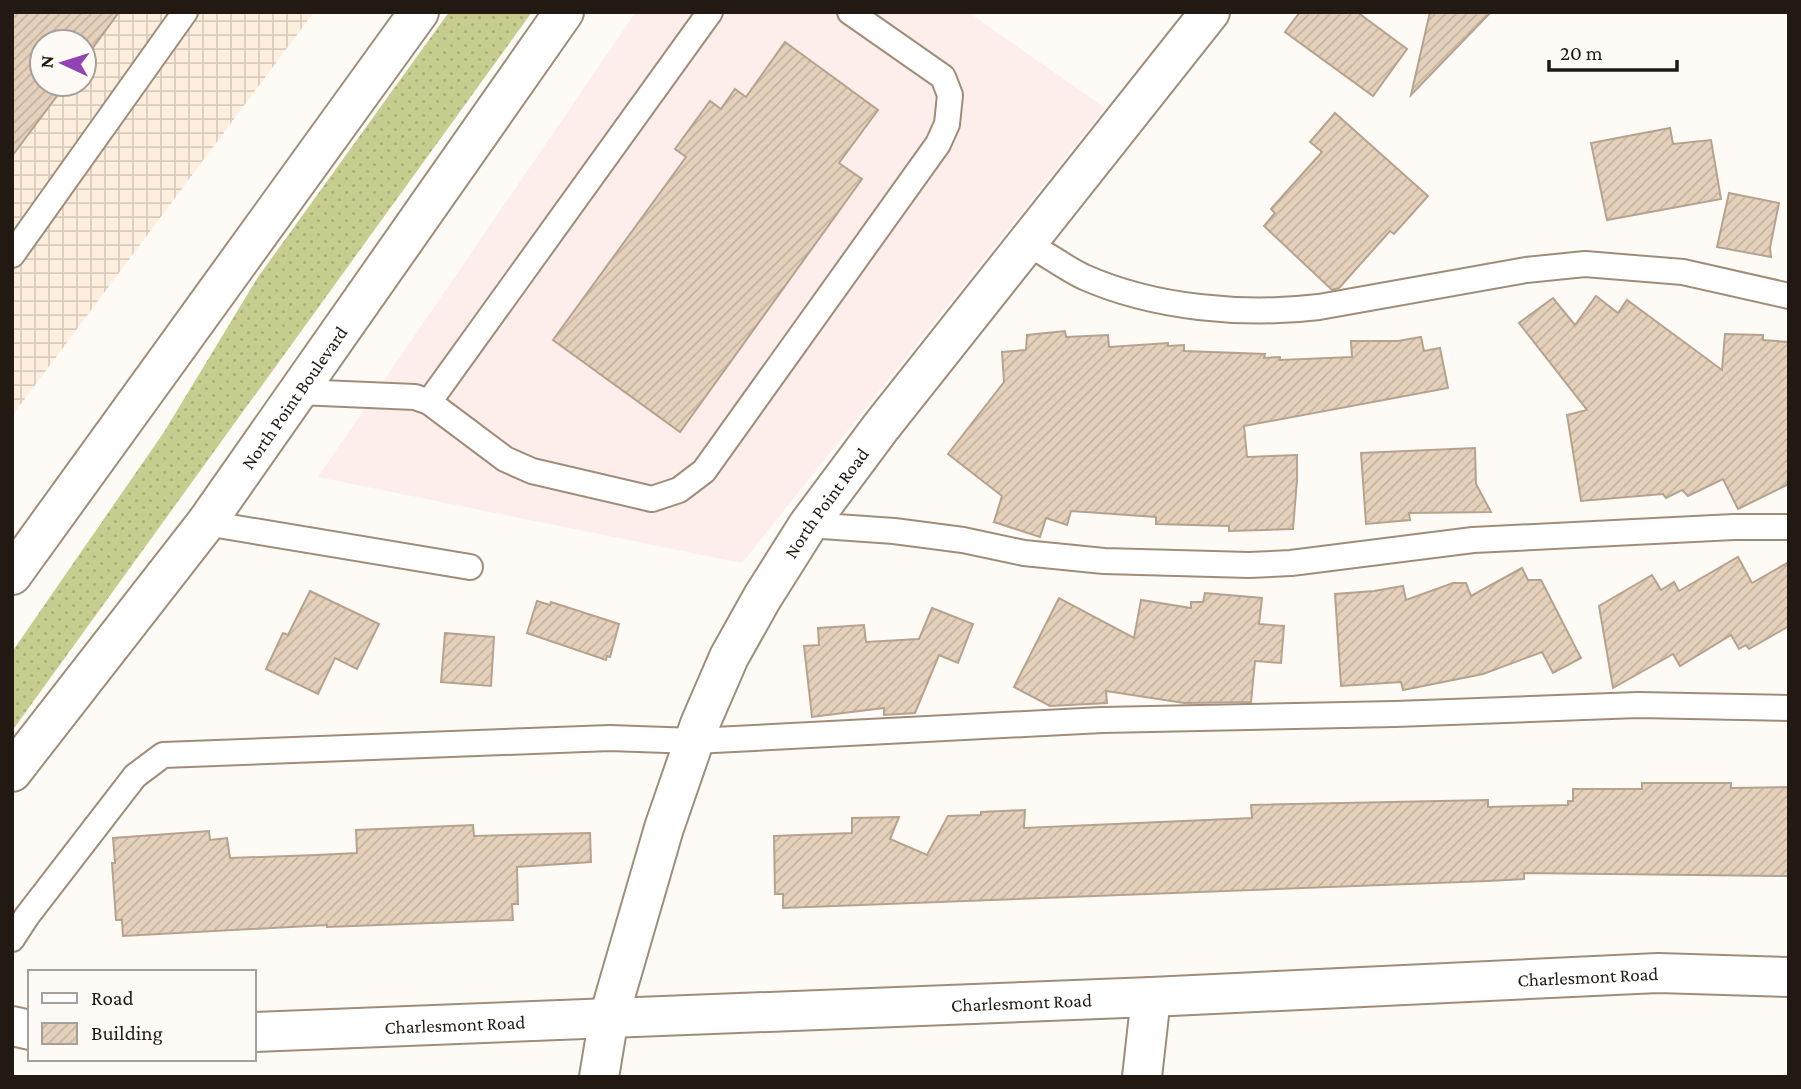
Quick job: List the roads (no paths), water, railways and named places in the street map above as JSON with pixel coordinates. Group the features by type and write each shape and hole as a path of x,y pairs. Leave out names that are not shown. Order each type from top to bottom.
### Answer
{"street":[{"path":"12,575 419,12"},
{"name":"North Point Boulevard","path":"12,772 206,523 564,12"},
{"name":"North Point Road","path":"599,1077 609,1017 643,897 694,741 729,657 762,597 808,525 881,427 1210,12"},
{"name":"Charlesmont Road","path":"256,1032 1151,997 1658,973 1789,977"},
{"path":"1142,1077 1151,997"}],"lane":[{"path":"12,256 186,12"},
{"path":"429,401 710,12"},
{"path":"298,392 415,397 429,401 505,459 531,471 652,499 679,490 704,471 937,144 947,124 950,95 943,77 850,12"},
{"path":"1028,244 1084,276 1136,295 1169,304 1226,309 1318,307 1525,270 1585,264 1683,272 1789,296"},
{"path":"206,523 470,567"},
{"path":"808,525 949,538 1024,553 1104,561 1249,565 1291,563 1473,540 1734,527 1789,527"},
{"path":"12,939 135,776 163,755 610,738 694,741 1102,720 1395,714 1637,705 1789,708"}]}
